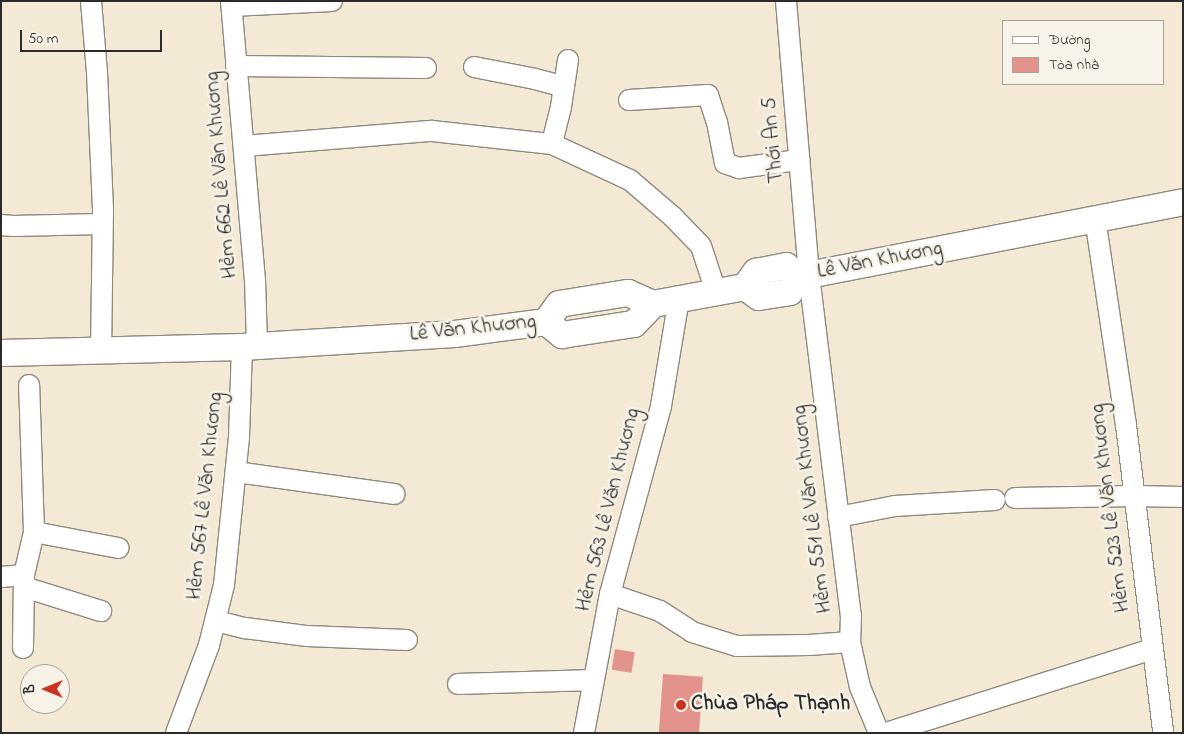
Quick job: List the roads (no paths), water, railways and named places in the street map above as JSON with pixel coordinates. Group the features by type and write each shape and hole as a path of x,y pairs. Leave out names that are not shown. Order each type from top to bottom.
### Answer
{"main road":[{"name":"Lê Văn Khương","path":"1,353 250,346 455,334 546,322 558,304 628,292 653,304 745,287 759,297 790,292 804,276 1183,202"}],"street":[{"path":"91,1 98,82 102,224 101,350"},
{"path":"232,4 332,1"},
{"name":"Thới An 5","path":"786,1 799,160 804,276"},
{"name":"Hẻm 662 Lê Văn Khương","path":"232,4 255,280 250,346"},
{"path":"552,144 568,60"},
{"path":"236,66 426,68"},
{"path":"474,67 535,79 564,87"},
{"path":"630,100 708,95 717,122 725,163 738,168 799,160"},
{"path":"244,146 432,131 552,144 630,180 673,216 701,246 716,292"},
{"name":"Hẻm 523 Lê Văn Khương","path":"1095,218 1135,496 1163,733"},
{"path":"1,225 102,224"},
{"name":"Hẻm 551 Lê Văn Khương","path":"804,276 851,616 850,642 860,687 878,733"},
{"name":"Hẻm 563 Lê Văn Khương","path":"584,733 610,594 661,406 679,299"},
{"name":"Hẻm 567 Lê Văn Khương","path":"176,733 209,645 224,585 250,346"},
{"path":"23,648 24,581 34,532 29,385"},
{"path":"236,472 394,494"},
{"path":"1015,498 1183,497"},
{"path":"838,517 895,506 995,500"},
{"path":"34,532 119,548"},
{"path":"1,577 24,581 101,611"},
{"path":"610,594 660,611 692,632 737,646 809,645 850,642"},
{"path":"216,621 291,634 407,640"},
{"path":"886,733 1152,649"},
{"path":"458,684 594,680"}],"place":[{"name":"Chùa Pháp Thạnh","path":"681,705"}]}
